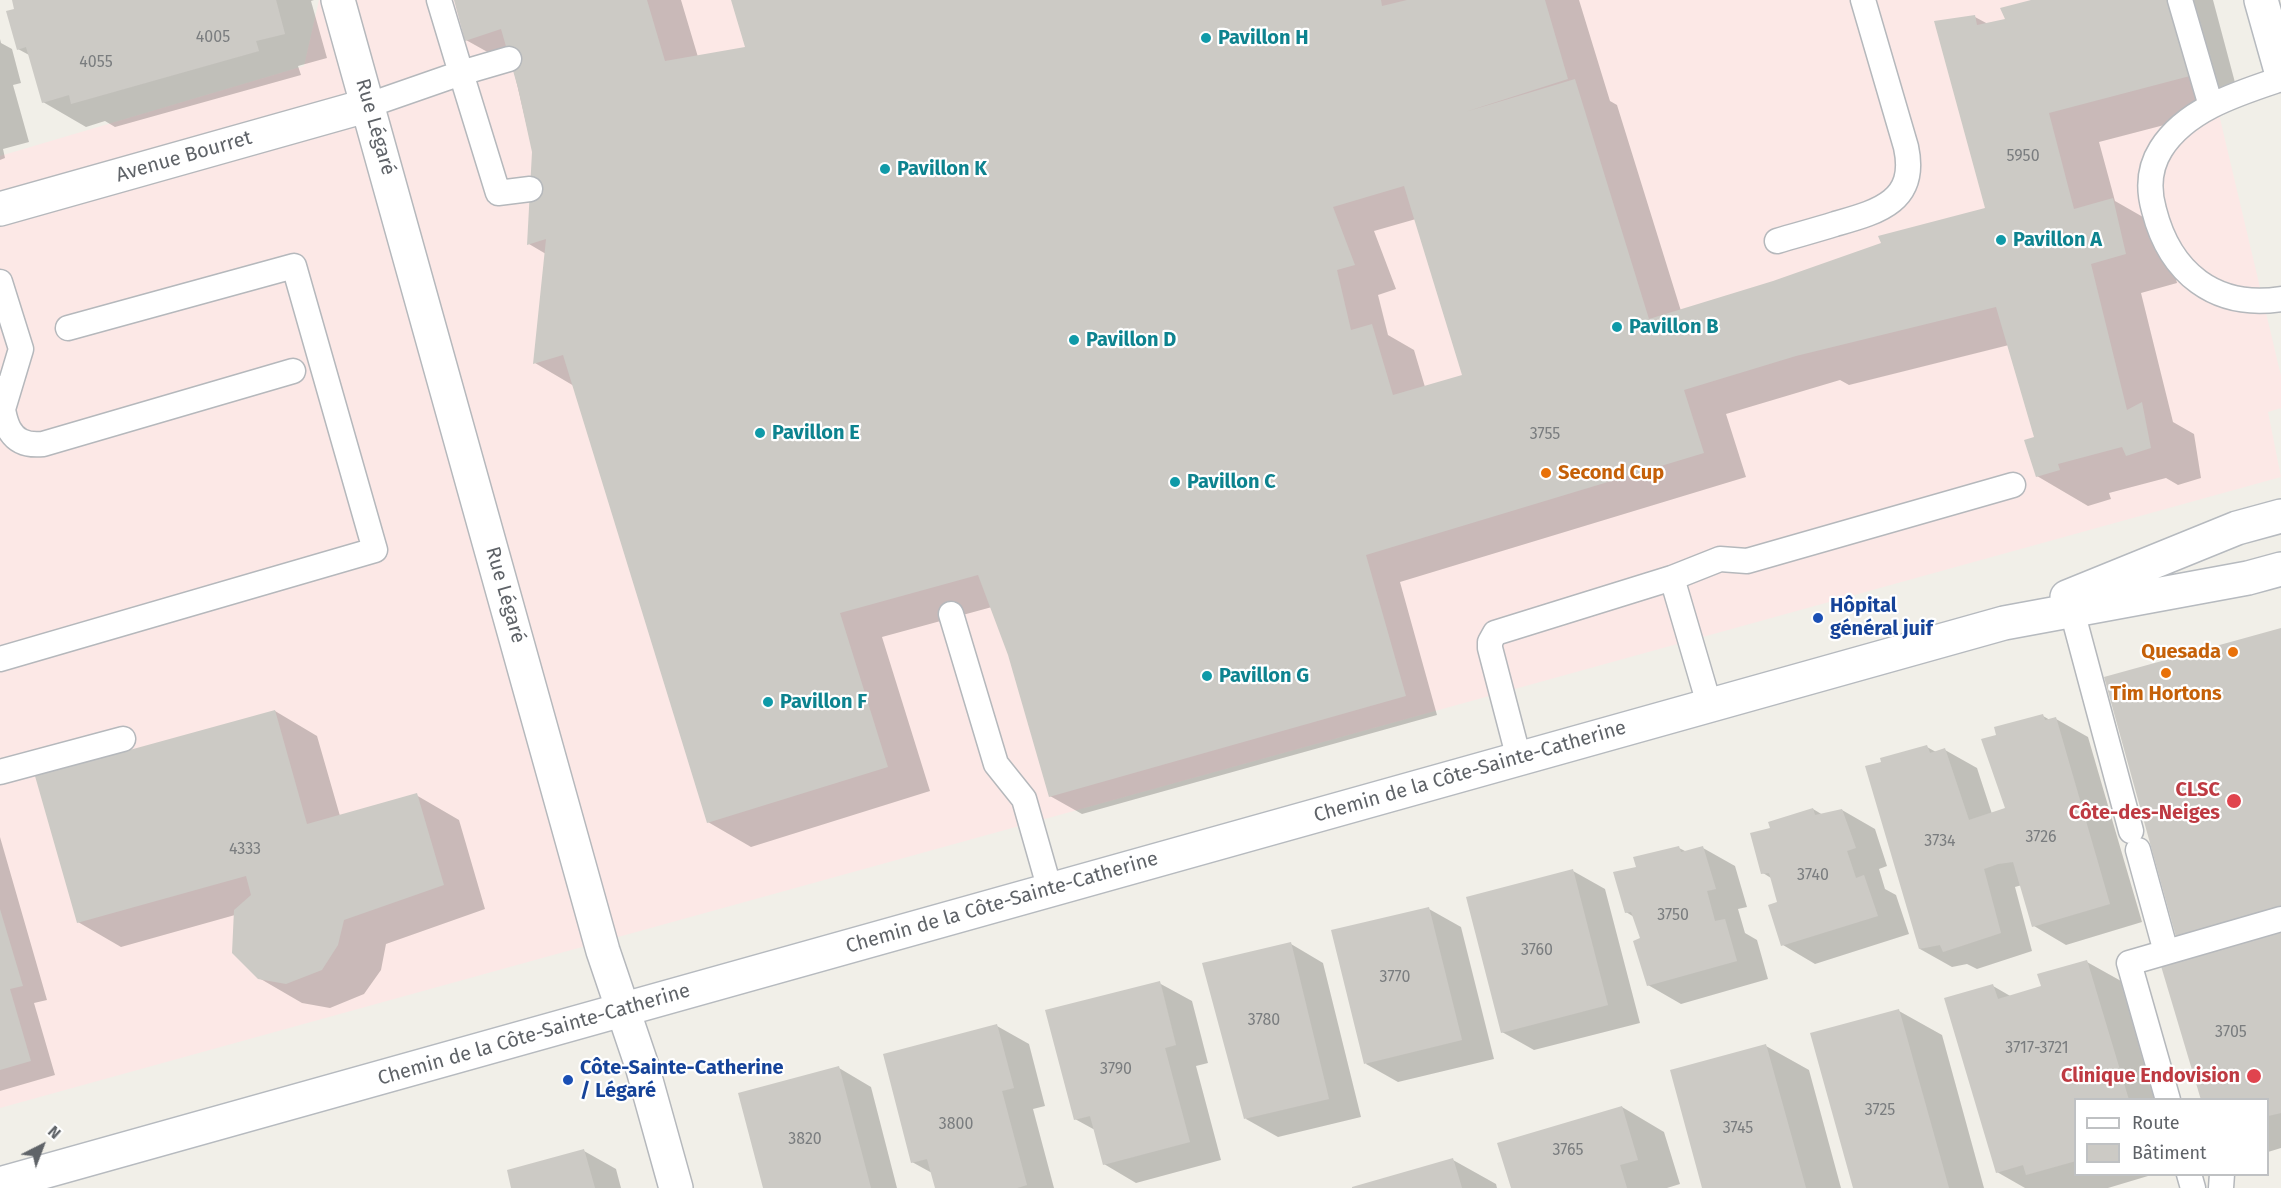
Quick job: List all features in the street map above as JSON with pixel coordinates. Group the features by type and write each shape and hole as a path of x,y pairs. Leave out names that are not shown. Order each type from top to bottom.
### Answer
{"main road":[{"name":"Rue Légaré","path":"338,0 603,951 642,1066 676,1188"},
{"path":"2261,0 2281,71"},
{"name":"Avenue Bourret","path":"0,209 369,105"},
{"name":"Chemin de la Côte-Sainte-Catherine","path":"0,1184 2004,623 2070,603 2237,528 2281,516"},
{"name":"Chemin de la Côte-Sainte-Catherine","path":"2070,603 2248,578 2281,569"}],"lane":[{"path":"439,0 498,193 530,189"},
{"path":"1777,241 1879,211 1896,197 1906,179 1908,158 1906,147 1863,0"},
{"path":"2180,0 2211,106"},
{"path":"369,105 509,59"},
{"path":"2281,79 2235,94 2211,106 2169,138 2161,149 2152,170 2150,190 2164,241 2178,263 2191,276 2212,290 2236,299 2281,300"},
{"path":"0,659 375,550 294,266 68,328"},
{"path":"0,282 21,349 1,404 8,428 18,440 25,444 43,444 292,371"},
{"path":"1519,759 1490,648 1490,642 1495,633 1672,578 1720,559 1747,561 2013,485"},
{"path":"1672,578 1709,704"},
{"path":"2070,603 2166,952"},
{"path":"951,614 996,765 1024,799 1050,890"},
{"path":"0,772 123,739"},
{"path":"2167,1098 2129,963 2281,920"}],"shaded area":[{"path":"319,0 2186,0 2208,68 2281,376 2281,408 2268,412 2281,477 0,1108 0,156 304,66"}],"building":[{"path":"12,0 276,0 285,34 256,41 259,51 71,104 69,95 42,103 26,47 17,50 6,11 14,9"},
{"path":"454,0 647,0 665,61 745,47 731,0 1381,0 1382,6 1407,0 1545,0 1568,79 1465,112 1575,79 1649,319 1773,281 1881,243 1878,236 1985,208 1934,21 1975,15 1977,25 2005,19 2000,8 2031,0 2170,0 2190,76 2049,113 2074,209 2113,198 2126,254 2091,264 2127,410 2142,402 2151,448 2126,456 2122,447 2058,464 2060,470 2036,477 2024,440 2034,437 1996,307 1796,356 1684,390 1704,453 1366,555 1406,696 1049,797 1008,655 978,575 840,613 888,767 707,823 563,355 533,364 546,239 527,245 532,152 518,88 501,29 465,41","holes":["1404,186 1462,375 1393,395 1372,324 1351,330 1337,270 1355,265 1333,207"]},
{"path":"2281,628 2281,909 2176,937 2104,677"},
{"path":"275,710 307,824 417,793 444,885 344,920 338,945 322,970 286,984 258,979 232,953 234,910 251,895 246,876 77,923 35,776"},
{"path":"2043,714 2045,720 2056,717 2110,904 2032,927 2013,862 1998,864 1984,869 2001,933 1943,952 1940,945 1919,949 1865,766 1881,762 1880,758 1927,745 1930,753 1945,748 1969,820 2005,808 1981,739 1996,735 1994,727"},
{"path":"1813,808 1815,815 1842,809 1856,848 1847,851 1856,878 1864,875 1878,916 1781,946 1768,905 1777,902 1769,873 1761,874 1750,833 1770,828 1768,822"},
{"path":"1679,846 1681,852 1703,846 1716,889 1707,891 1715,921 1725,919 1737,961 1647,986 1633,941 1640,938 1631,912 1625,913 1613,872 1636,867 1633,857"},
{"path":"1573,869 1608,1005 1501,1033 1466,897"},
{"path":"1429,907 1462,1040 1364,1064 1331,930"},
{"path":"0,909 23,986 10,989 31,1061 0,1070"},
{"path":"2281,932 2281,1113 2269,1116 2269,1098 2200,1098 2161,966"},
{"path":"1291,942 1329,1099 1244,1119 1202,963"},
{"path":"2087,960 2128,1098 2074,1098 2074,1162 2026,1175 2023,1165 1996,1173 1944,998 1993,984 1998,999 2041,986 2037,974"},
{"path":"1160,981 1176,1045 1165,1048 1190,1142 1103,1165 1090,1116 1074,1120 1045,1010"},
{"path":"1899,1009 1949,1188 1853,1188 1810,1033"},
{"path":"997,1024 1014,1088 1002,1091 1027,1185 1017,1188 935,1188 927,1159 911,1163 883,1054"},
{"path":"1766,1044 1806,1188 1702,1188 1670,1070"},
{"path":"839,1066 871,1188 763,1188 738,1093"},
{"path":"1622,1106 1638,1160 1620,1165 1627,1188 1511,1188 1497,1143"},
{"path":"584,1149 595,1188 511,1188 507,1170"},
{"path":"1453,1158 1462,1188 1352,1188 1352,1187"}],"place":[{"name":"Pavillon H","path":"1206,38"},
{"name":"Pavillon K","path":"885,169"},
{"name":"Pavillon A","path":"2001,240"},
{"name":"Pavillon B","path":"1617,327"},
{"name":"Pavillon D","path":"1074,340"},
{"name":"Pavillon E","path":"760,433"},
{"name":"Second Cup","path":"1546,473"},
{"name":"Pavillon C","path":"1175,482"},
{"name":"Hôpital général juif","path":"1818,618"},
{"name":"Quesada","path":"2233,652"},
{"name":"Tim Hortons","path":"2166,673"},
{"name":"Pavillon G","path":"1207,676"},
{"name":"Pavillon F","path":"768,702"},
{"name":"CLSC Côte-des-Neiges","path":"2234,801"},
{"name":"Clinique Endovision","path":"2254,1076"},
{"name":"Côte-Sainte-Catherine / Légaré","path":"568,1080"}]}
